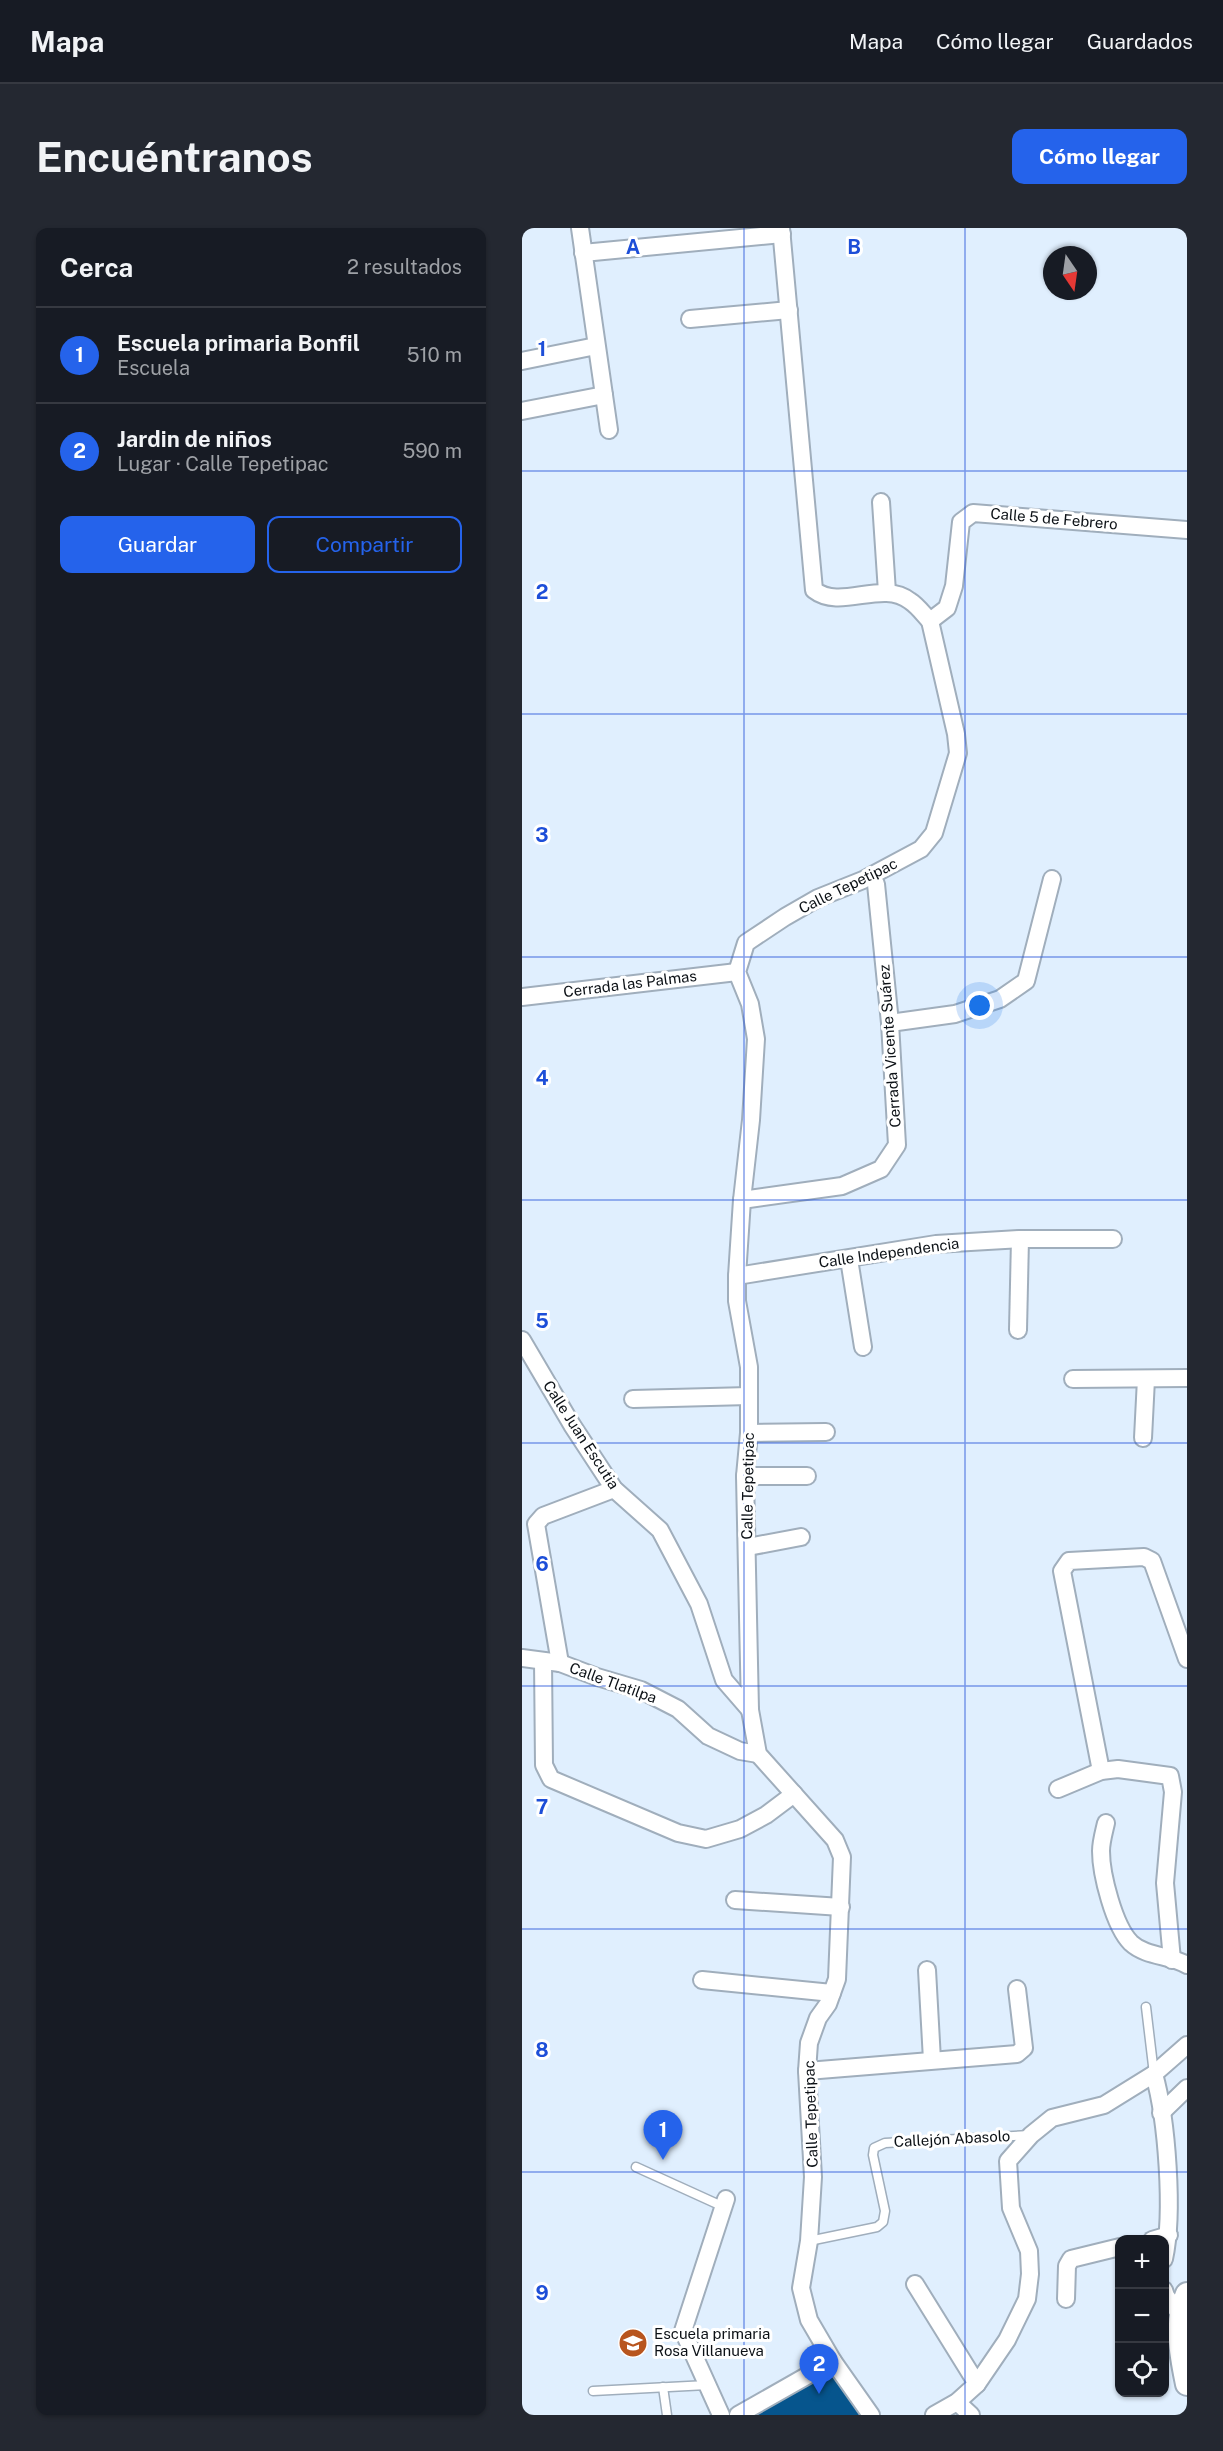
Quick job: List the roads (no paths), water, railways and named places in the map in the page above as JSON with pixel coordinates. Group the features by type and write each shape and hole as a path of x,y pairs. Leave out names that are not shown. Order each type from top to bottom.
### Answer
{"main road":[{"path":"1187,2294 1181,2316 1180,2340 1187,2384"}],"street":[{"path":"580,228 609,430"},
{"path":"583,253 781,231 814,590 830,597 887,592 910,600 930,621"},
{"path":"690,319 789,310"},
{"path":"522,361 596,345"},
{"path":"522,411 604,395"},
{"path":"881,502 887,592"},
{"name":"Calle 5 de Febrero","path":"930,621 947,608 954,586 961,522 973,513 1187,530"},
{"name":"Calle Tepetipac","path":"871,2415 833,2361 809,2320 801,2288 809,2241 813,2177 807,2071 809,2043 837,1979 842,1857 835,1840 758,1754 750,1710 745,1476 749,1433 749,1396 748,1367 737,1301 737,1276 742,1200 752,1120 756,1039 750,1004 737,972 746,943 784,917 818,898 863,880 921,849 934,834 958,753 956,734 930,621"},
{"path":"890,1023 955,1014 1000,999 1026,981 1052,879"},
{"name":"Cerrada Vicente Suárez","path":"742,1200 842,1186 881,1169 897,1145 890,1023 876,884"},
{"name":"Cerrada las Palmas","path":"522,997 737,972"},
{"path":"1018,1330 1020,1239"},
{"name":"Calle Independencia","path":"737,1276 936,1244 1020,1239 1113,1239"},
{"path":"849,1259 863,1347"},
{"name":"Calle Juan Escutia","path":"522,1340 572,1425 614,1489 660,1530 699,1604 724,1680 750,1710"},
{"path":"1143,1438 1146,1378"},
{"path":"1072,1379 1187,1378"},
{"path":"633,1399 749,1396"},
{"path":"749,1433 826,1432"},
{"path":"745,1476 807,1476"},
{"name":"Calle Tlatilpa","path":"560,1663 536,1524 543,1516 614,1489"},
{"path":"748,1547 801,1537"},
{"path":"1101,1770 1062,1571 1069,1561 1144,1557 1152,1561 1187,1659"},
{"name":"Calle Tlatilpa","path":"522,1658 560,1663 641,1690 678,1709 708,1736 740,1751 758,1754"},
{"path":"543,1661 544,1765 551,1779 678,1833 706,1839 740,1829 766,1815 794,1794"},
{"path":"1058,1789 1101,1770 1118,1769 1170,1776 1173,1792 1165,1883 1179,1963 1131,1943 1117,1918 1104,1881 1101,1850 1106,1823"},
{"path":"735,1900 841,1907"},
{"path":"927,1970 932,2060"},
{"path":"702,1980 832,1993"},
{"path":"807,2071 1017,2054 1024,2048 1017,1989"},
{"path":"934,2415 957,2402 977,2384 1007,2340 1027,2299 1030,2274 1029,2251 1011,2208 1008,2161 1031,2135 1052,2118 1104,2105 1154,2074 1187,2045"},
{"path":"1154,2074 1161,2113 1169,2235"},
{"path":"1161,2113 1187,2088"},
{"path":"721,2415 683,2331 725,2203"},
{"path":"1066,2299 1067,2266 1071,2259 1115,2248"},
{"path":"915,2284 977,2384"},
{"path":"1169,2300 1181,2316"},
{"path":"738,2415 833,2361"},
{"path":"957,2402 971,2415"}],"lane":[{"path":"1146,2007 1154,2074"},
{"name":"Callejón Abasolo","path":"809,2241 877,2227 884,2222 885,2211 873,2155 874,2148 885,2143 1031,2135"},
{"path":"636,2167 725,2203"},
{"path":"593,2391 707,2385"},
{"path":"663,2388 667,2415"}],"place":[{"name":"Escuela primaria Bonfil","path":"663,2160"},
{"name":"Escuela primaria Rosa Villanueva","path":"633,2343"},
{"name":"Jardin de niños","path":"819,2394"}]}
